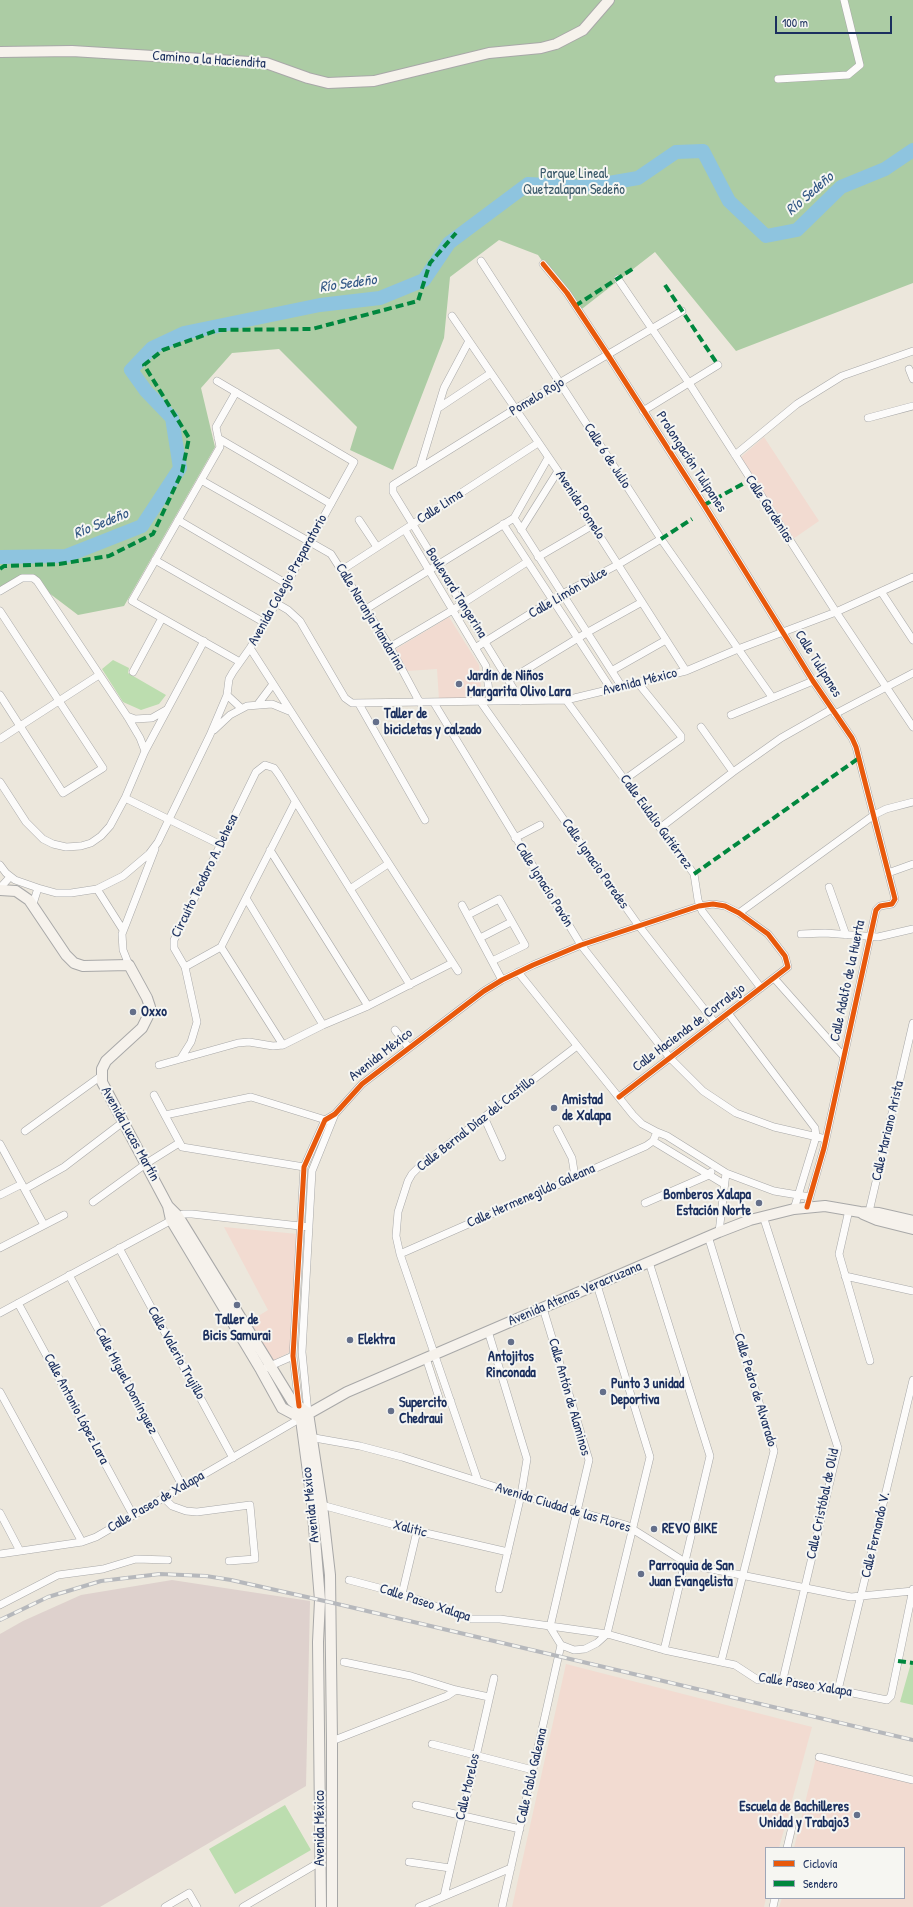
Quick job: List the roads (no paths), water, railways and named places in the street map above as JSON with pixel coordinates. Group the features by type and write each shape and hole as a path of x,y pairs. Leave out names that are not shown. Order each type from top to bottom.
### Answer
{"main road":[{"name":"Camino a la Haciendita","path":"0,52 72,51 266,63 313,80 328,83 374,82 489,53 541,48 556,44 583,30 610,0"},
{"path":"0,889 16,891 25,896 33,904 66,955 74,963 83,966 128,965"},
{"name":"Avenida Lucas Martín","path":"128,965 147,998 150,1007 149,1014 142,1028 106,1061 101,1076 105,1089 147,1163 174,1218 265,1368 292,1401 299,1406"},
{"name":"Avenida Atenas Veracruzana","path":"305,1415 347,1392 708,1236 763,1216 794,1209 809,1202 865,1214 913,1229"},
{"name":"Avenida Atenas Veracruzana","path":"865,1214 879,1213 913,1221"},
{"name":"Avenida Lucas Martín","path":"265,1368 282,1408 305,1415"},
{"name":"Avenida México","path":"299,1406 305,1415 317,1504 330,1575 332,1907"},
{"name":"Avenida México","path":"317,1504 320,1600 318,1642 321,1907"},
{"path":"318,1642 331,1644"}],"street":[{"path":"778,79 848,75 860,65 844,0"},
{"name":"Calle 6 de Julio","path":"481,261 661,539 772,697"},
{"name":"Prolongación Tulipanes","path":"543,264 575,306 608,355 784,632"},
{"name":"Calle Gardenias","path":"618,279 689,383 836,612 913,727"},
{"name":"Pomelo Rojo","path":"393,485 515,409 682,311"},
{"name":"Avenida Pomelo","path":"452,316 558,471 686,671"},
{"path":"420,467 440,407 444,388 469,341"},
{"path":"735,455 797,404 842,376 913,351"},
{"path":"643,411 718,365"},
{"path":"909,369 913,379"},
{"path":"440,407 491,373"},
{"name":"Avenida Colegio Preparatorio","path":"128,965 122,944 123,930 158,842 210,735 227,695 229,679 265,624 354,462 218,381"},
{"path":"236,392 216,427 220,447 132,601 240,662"},
{"path":"868,418 913,406"},
{"path":"218,438 331,504"},
{"name":"Calle Lima","path":"342,570 414,525 538,443"},
{"path":"366,609 514,518 548,458"},
{"path":"521,530 558,471"},
{"name":"Calle Naranja Mandarina","path":"201,480 331,554 390,648 420,703"},
{"name":"Boulevard Tangerina","path":"393,485 393,492 486,641 521,701"},
{"path":"514,518 622,687"},
{"path":"178,520 287,584"},
{"path":"359,520 377,547"},
{"path":"503,524 611,689"},
{"path":"538,557 593,525"},
{"name":"Boulevard Tangerina","path":"405,530 451,611 486,666 490,701"},
{"name":"Calle Limón Dulce","path":"475,648 562,594 661,539"},
{"path":"155,560 265,624"},
{"path":"390,648 527,562"},
{"name":"Avenida México","path":"276,603 288,610 300,620 349,701 359,704 566,700 686,671 738,649 882,593 913,577"},
{"path":"0,591 22,578 33,578 41,585 127,716 140,738 145,751"},
{"path":"882,593 913,640"},
{"path":"509,680 588,632 642,602"},
{"path":"0,611 103,768 63,793 0,695"},
{"path":"133,672 162,618"},
{"name":"Calle Tulipanes","path":"784,632 813,681 834,712"},
{"path":"612,670 666,640"},
{"path":"0,782 34,830 43,839 53,844 66,847 81,846 91,843 101,836 110,826 125,798 145,751 204,641"},
{"path":"250,648 458,972"},
{"path":"660,828 733,772 781,738 887,688 913,673"},
{"path":"0,739 99,675"},
{"path":"731,716 772,697 813,681"},
{"path":"624,780 681,739 681,736 638,683"},
{"path":"258,704 273,684"},
{"path":"227,695 241,708"},
{"name":"Calle Eulalio Gutiérrez","path":"566,700 694,874 699,906 761,988"},
{"name":"Calle Ignacio Pavón","path":"434,702 514,838 581,945 670,1058 703,1091 736,1113 774,1128 826,1139"},
{"name":"Calle Ignacio Paredes","path":"480,702 639,926 715,1024"},
{"path":"210,735 230,715 241,708 258,704 272,704 290,711"},
{"path":"359,704 426,820"},
{"path":"127,716 135,719 152,718 167,710"},
{"name":"Calle Adolfo de la Huerta","path":"809,1202 826,1139 877,908 894,902 874,816 854,743 834,712"},
{"path":"701,727 733,772"},
{"name":"Circuito Teodoro A. Dehesa","path":"181,1058 191,1042 197,1022 185,967 174,948 174,940 256,772 260,767 265,765 274,768 410,985"},
{"path":"125,798 221,845"},
{"path":"185,967 221,947 294,802"},
{"path":"739,913 874,816 886,809 913,802"},
{"path":"514,838 540,825"},
{"name":"Avenida Colegio Preparatorio","path":"10,877 56,893 71,893 97,889 123,876 139,864 158,842"},
{"path":"270,850 368,1006"},
{"path":"350,889 388,864"},
{"path":"888,873 913,864"},
{"path":"0,865 10,877 0,889"},
{"path":"829,886 846,935"},
{"path":"33,904 38,888"},
{"path":"97,889 123,930"},
{"path":"246,898 323,1025"},
{"path":"468,916 499,899 525,945 492,961"},
{"name":"Avenida México","path":"299,1406 293,1356 304,1168 325,1120 335,1114 357,1088 409,1048 484,991 518,972 581,945 699,906 719,904 739,913"},
{"path":"462,905 502,980"},
{"name":"Calle Hacienda de Corralejo","path":"619,1097 788,967 785,956 768,934 739,913"},
{"path":"480,938 511,922"},
{"path":"801,934 825,933 871,937 886,936 913,929"},
{"path":"221,947 283,1045"},
{"path":"159,1064 238,1043 249,1042 273,1046 283,1045 323,1025 368,1006 452,963"},
{"path":"518,972 642,1124 667,1136 726,1173 769,1189 798,1195 809,1202"},
{"path":"774,978 844,1057"},
{"path":"728,1013 815,1128 816,1137 794,1209"},
{"name":"Calle Mariano Arista","path":"865,1214 913,1023"},
{"path":"395,1030 409,1048"},
{"name":"Calle Bernal Díaz del Castillo","path":"478,1481 450,1402 441,1404 430,1357 400,1254 396,1225 398,1212 412,1174 578,1046"},
{"path":"25,1131 101,1076"},
{"path":"154,1095 179,1144 185,1148 304,1168"},
{"path":"165,1115 251,1097 333,1122"},
{"name":"Avenida México","path":"305,1415 302,1352 312,1171 335,1114"},
{"path":"484,1117 502,1157"},
{"path":"0,1195 24,1187 64,1167 123,1122"},
{"path":"557,1129 572,1158 575,1177"},
{"path":"657,1132 653,1141 724,1184"},
{"name":"Calle Hermenegildo Galeana","path":"400,1254 646,1146 653,1141"},
{"path":"0,1144 44,1225"},
{"path":"93,1202 147,1163 179,1144"},
{"path":"644,1203 709,1175 716,1166"},
{"path":"719,1232 726,1173"},
{"path":"849,1210 839,1254 870,1361"},
{"path":"0,1313 174,1218 192,1214 309,1227"},
{"path":"0,1248 64,1215"},
{"name":"Calle Cristóbal de Olid","path":"763,1216 838,1448 783,1679"},
{"name":"Calle Pedro de Alvarado","path":"708,1236 774,1452 721,1662"},
{"name":"Calle Valerio Trujillo","path":"119,1248 233,1458"},
{"path":"649,1262 710,1456 686,1563 664,1650"},
{"name":"Calle Miguel Domínguez","path":"69,1275 183,1487"},
{"path":"845,1276 913,1291"},
{"path":"550,1627 561,1645 574,1650 585,1649 597,1643 607,1634 650,1457 597,1285"},
{"name":"Calle Antonio López Lara","path":"18,1303 133,1515"},
{"name":"Calle Antón de Alaminos","path":"543,1308 589,1460 550,1627"},
{"path":"488,1331 527,1458 521,1495 499,1589"},
{"path":"265,1368 293,1356"},
{"name":"Calle Fernando V.","path":"838,1690 913,1380"},
{"path":"0,1392 82,1542"},
{"name":"Calle Paseo de Xalapa","path":"0,1554 82,1542 96,1537 305,1415"},
{"name":"Avenida Ciudad de las Flores","path":"307,1437 360,1446 402,1457 521,1495 632,1528 686,1563 804,1589 861,1598 913,1591"},
{"path":"164,1498 172,1506 186,1511 197,1512 250,1504 255,1559 229,1561"},
{"name":"Xalitic","path":"317,1504 417,1531 508,1552"},
{"path":"0,1513 20,1551"},
{"path":"402,1594 417,1531"},
{"path":"0,1605 58,1575 103,1569 136,1559 168,1560"},
{"name":"Calle Paseo Xalapa","path":"349,1580 402,1594 471,1619 500,1619 607,1634 664,1650 735,1665 758,1680 783,1679 809,1687 838,1690 887,1700 890,1699 913,1591"},
{"name":"Calle Pablo Galeana","path":"502,1907 561,1645"},
{"path":"344,1662 411,1676 456,1690 489,1697"},
{"name":"Calle Morelos","path":"444,1896 494,1678"},
{"path":"337,1739 447,1696 456,1690"},
{"path":"432,1744 533,1770"},
{"path":"819,1757 913,1780"},
{"path":"416,1805 520,1829"},
{"path":"787,1847 792,1827"},
{"path":"243,1907 320,1862"},
{"path":"409,1862 450,1868"},
{"path":"419,1907 511,1868"},
{"path":"165,1907 189,1893 197,1907"}],"waterway":[{"name":"Río Sedeño","path":"0,557 66,556 142,526 180,468 172,418 146,391 131,370 152,348 184,333 320,305 380,298 424,280 449,243 528,184 586,187 638,178 676,152 703,151 729,201 766,236 797,230 841,187 885,169 913,150"}],"railway":[{"path":"0,1620 48,1597 101,1581 160,1574 206,1576 231,1580 329,1602 913,1740"}],"place":[{"name":"Jardín de Niños Margarita Olivo Lara","path":"459,684"},
{"name":"Taller de bicicletas y calzado","path":"376,722"},
{"name":"Oxxo","path":"133,1012"},
{"name":"Amistad de Xalapa","path":"554,1108"},
{"name":"Bomberos Xalapa Estación Norte","path":"759,1203"},
{"name":"Taller de Bicis Samurai","path":"237,1305"},
{"name":"Elektra","path":"350,1340"},
{"name":"Antojitos Rinconada","path":"511,1342"},
{"name":"Punto 3 unidad Deportiva","path":"603,1392"},
{"name":"Supercito Chedraui","path":"391,1411"},
{"name":"REVO BIKE","path":"654,1529"},
{"name":"Parroquia de San Juan Evangelista","path":"641,1574"},
{"name":"Escuela de Bachilleres Unidad y Trabajo3","path":"857,1815"}],"park label":[{"name":"Parque Lineal Quetzalapan Sedeño","path":"574,182"}]}
